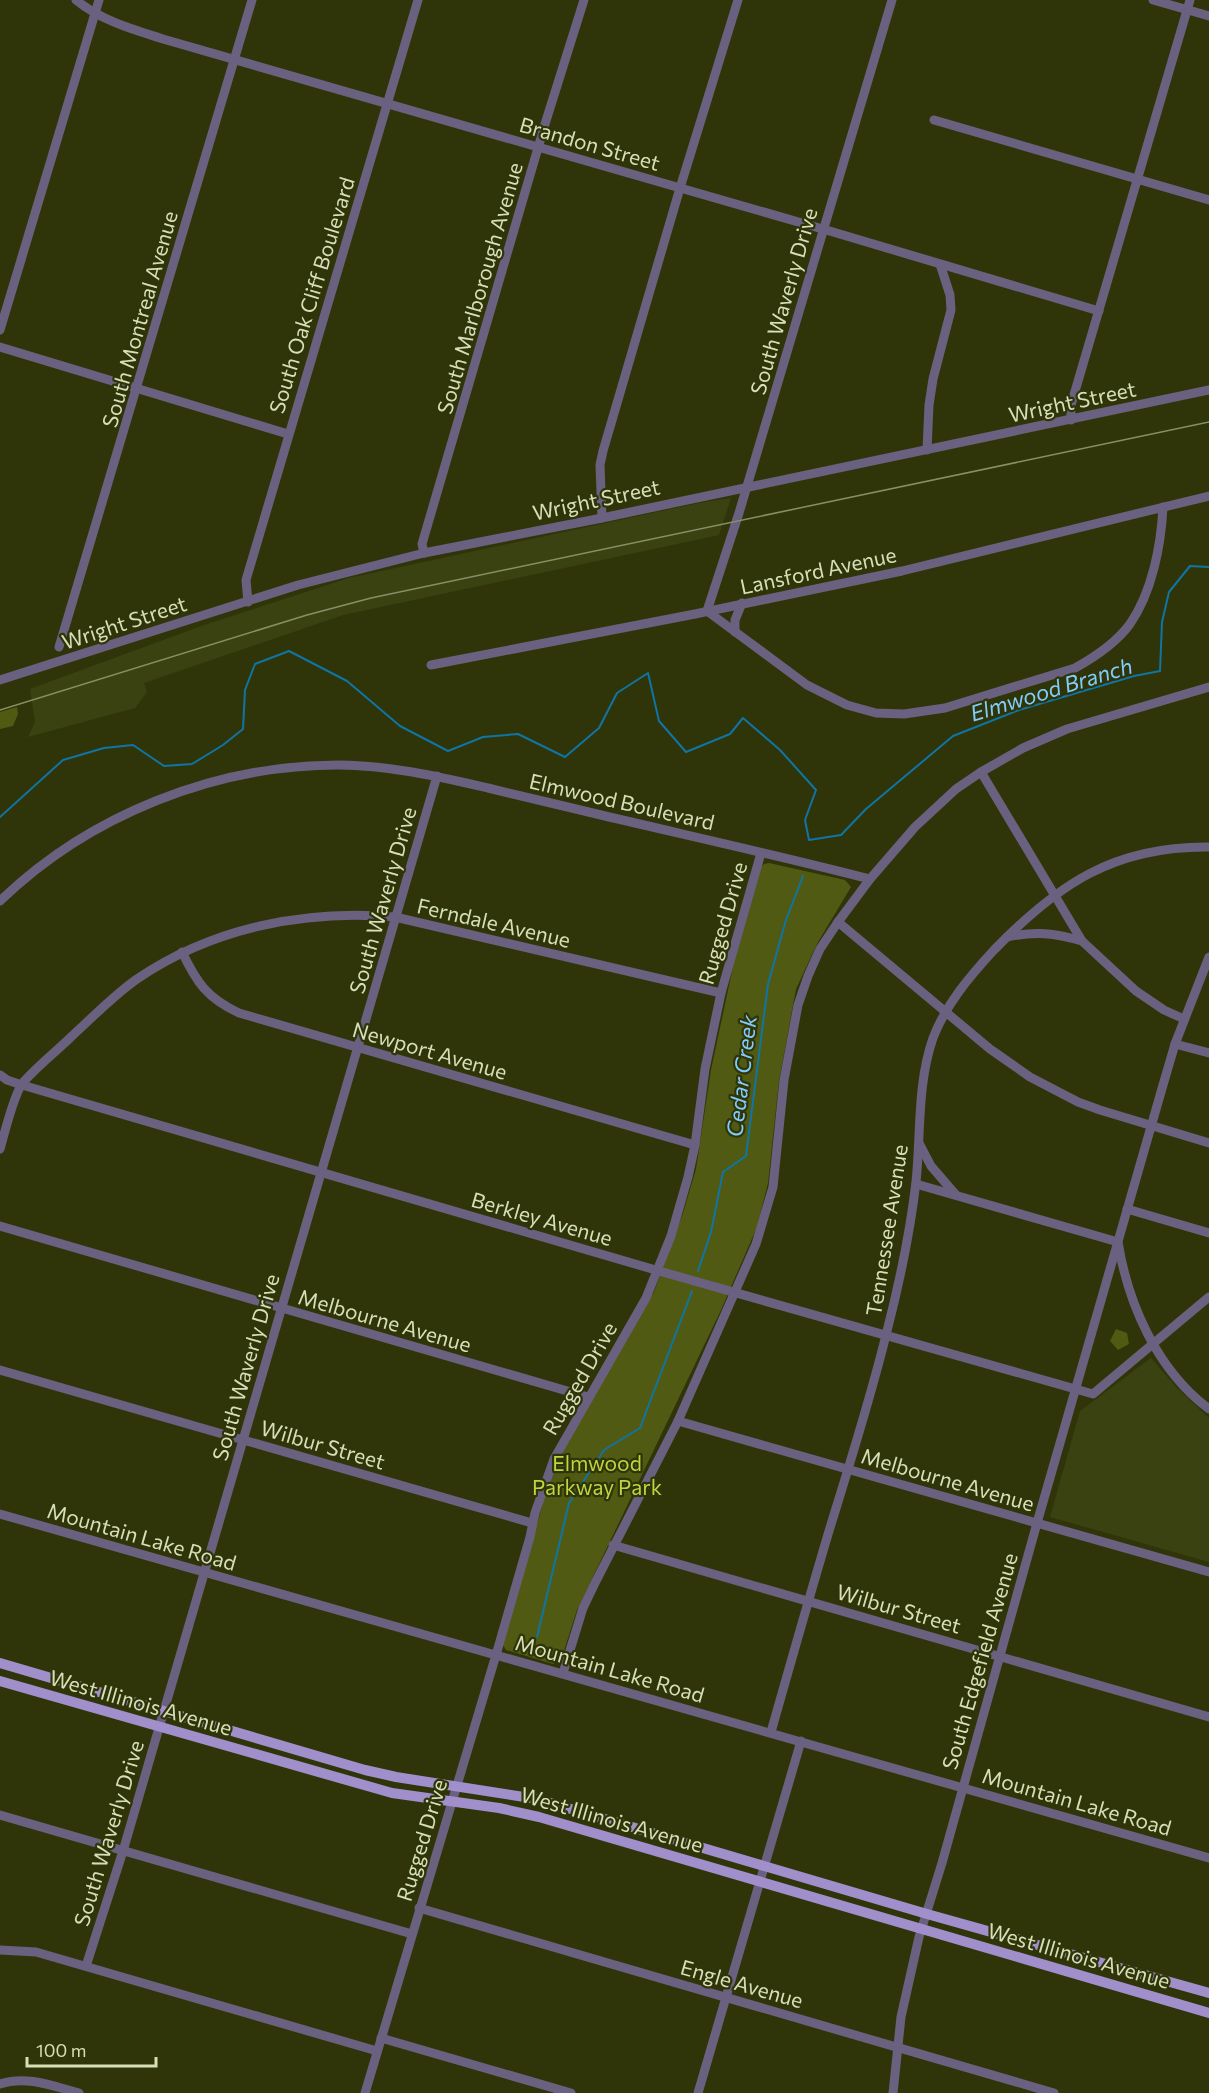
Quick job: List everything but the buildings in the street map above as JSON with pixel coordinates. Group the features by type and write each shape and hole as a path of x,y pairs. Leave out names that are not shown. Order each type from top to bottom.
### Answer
{"main road":[{"name":"West Illinois Avenue","path":"0,1663 396,1777 537,1798 927,1914 1209,1994"},
{"path":"4,1682 12,1667"},
{"name":"West Illinois Avenue","path":"4,1682 392,1793 519,1812 1209,2013"},
{"path":"298,1767 303,1752"},
{"path":"608,1837 612,1821"},
{"path":"1073,1975 1079,1956"}],"street":[{"name":"Brandon Street","path":"76,0 94,14 140,32 1099,311"},
{"path":"0,330 99,0"},
{"name":"South Montreal Avenue","path":"59,647 252,0"},
{"name":"South Oak Cliff Boulevard","path":"248,602 246,580 418,0"},
{"name":"South Marlborough Avenue","path":"424,553 422,544 584,0"},
{"path":"602,518 600,465 603,451 738,0"},
{"name":"South Waverly Drive","path":"707,611 747,486 890,0"},
{"path":"1154,0 1188,5 1209,16"},
{"path":"1071,420 1071,405 1188,5"},
{"path":"934,120 1209,200"},
{"path":"927,450 933,379 951,310 948,289 940,264"},
{"path":"0,347 288,434"},
{"name":"Wright Street","path":"0,680 298,585 424,553 602,518 1209,390"},
{"name":"Lansford Avenue","path":"431,665 902,571 1209,496"},
{"path":"707,611 807,685 847,705 876,713 904,714 945,708 1075,668 1095,657 1113,642 1140,608 1162,532 1163,507"},
{"path":"735,632 735,620 742,603"},
{"path":"563,1673 583,1608 678,1421 756,1244 773,1186 784,1080 798,1005 820,950 838,922 870,879 915,827 936,806 981,772 1023,748 1067,729 1198,691 1209,690"},
{"name":"Elmwood Boulevard","path":"0,901 49,860 99,827 150,803 213,782 305,766 340,765 437,777 870,879"},
{"path":"981,772 1082,941 1136,991 1164,1010 1184,1019"},
{"name":"South Waverly Drive","path":"86,1966 123,1851 437,777"},
{"name":"Tennessee Avenue","path":"771,1732 886,1335 916,1184 921,1098 933,1038 960,990 1007,937 1054,895 1074,881 1110,863 1145,853 1181,847 1209,847"},
{"name":"Rugged Drive","path":"365,2093 496,1655 532,1523 554,1459 646,1298 680,1207 695,1145 705,1069 721,993 761,853"},
{"name":"Ferndale Avenue","path":"22,1085 108,1003 136,980 182,952 241,931 309,917 347,914 395,917 721,993"},
{"path":"838,922 999,1056 1056,1091 1100,1110 1150,1127 1209,1143"},
{"path":"1007,937 1025,933 1055,933 1082,941"},
{"name":"Newport Avenue","path":"182,952 194,976 206,992 220,1004 238,1013 695,1145"},
{"name":"South Edgefield Avenue","path":"893,2093 896,2046 906,1987 922,1929 1150,1127 1175,1044 1184,1019 1205,977 1209,957"},
{"path":"1175,1044 1209,1053"},
{"name":"Berkley Avenue","path":"0,1075 22,1085 1076,1389"},
{"path":"0,1149 22,1085"},
{"path":"919,1143 936,1173 958,1197"},
{"path":"916,1184 1118,1242"},
{"path":"1127,1209 1209,1233"},
{"name":"Melbourne Avenue","path":"0,1226 588,1397"},
{"name":"South Edgefield Avenue","path":"1118,1242 1123,1271 1135,1306 1153,1343"},
{"path":"1076,1389 1093,1394 1209,1297"},
{"path":"1153,1343 1179,1381 1209,1409"},
{"name":"Wilbur Street","path":"0,1370 532,1523"},
{"name":"Melbourne Avenue","path":"678,1421 1209,1572"},
{"name":"Mountain Lake Road","path":"0,1514 1209,1858"},
{"name":"Wilbur Street","path":"614,1545 1209,1716"},
{"path":"698,2093 801,1741"},
{"path":"0,1815 412,1934"},
{"name":"Engle Avenue","path":"419,1908 1054,2093"},
{"path":"0,1950 36,1952 377,2051"},
{"path":"381,2038 571,2093"},
{"path":"0,2084 10,2080 38,2081 79,2093"}],"shaded area":[{"path":"731,498 719,535 343,615 144,683 147,692 135,708 28,737 35,722 30,689 204,625 349,578"},
{"path":"1151,1358 1177,1388 1209,1418 1209,1562 1050,1517 1080,1411"}],"green space":[{"path":"17,707 18,714 13,726 0,729 0,712"},
{"name":"Elmwood Parkway Park","path":"769,863 845,880 851,887 818,942 796,989 779,1081 768,1183 757,1227 721,1310 577,1610 561,1660 553,1664 506,1650 503,1645 545,1496 559,1460 588,1404 654,1292 683,1213 696,1169 711,1070 734,962 761,867"},
{"path":"1116,1329 1127,1333 1129,1344 1118,1350 1110,1341"}],"waterway":[{"name":"Elmwood Branch","path":"0,817 63,760 104,748 133,745 164,766 192,764 223,745 243,729 245,690 255,664 289,651 347,681 400,726 448,751 483,737 518,734 565,757 599,728 617,693 648,673 659,721 686,752 730,734 743,718 780,750 816,790 805,820 809,840 841,835 866,809 953,736 1019,710 1134,676 1160,671 1162,622 1169,592 1190,566 1209,567"},
{"name":"Cedar Creek","path":"698,1271 711,1232 723,1172 746,1156 768,984 786,920 803,876"},
{"name":"Cedar Creek","path":"537,1637 569,1503 604,1450 640,1428 692,1291"}],"tram line":[{"path":"0,710 307,615 371,598 1209,422"}]}
